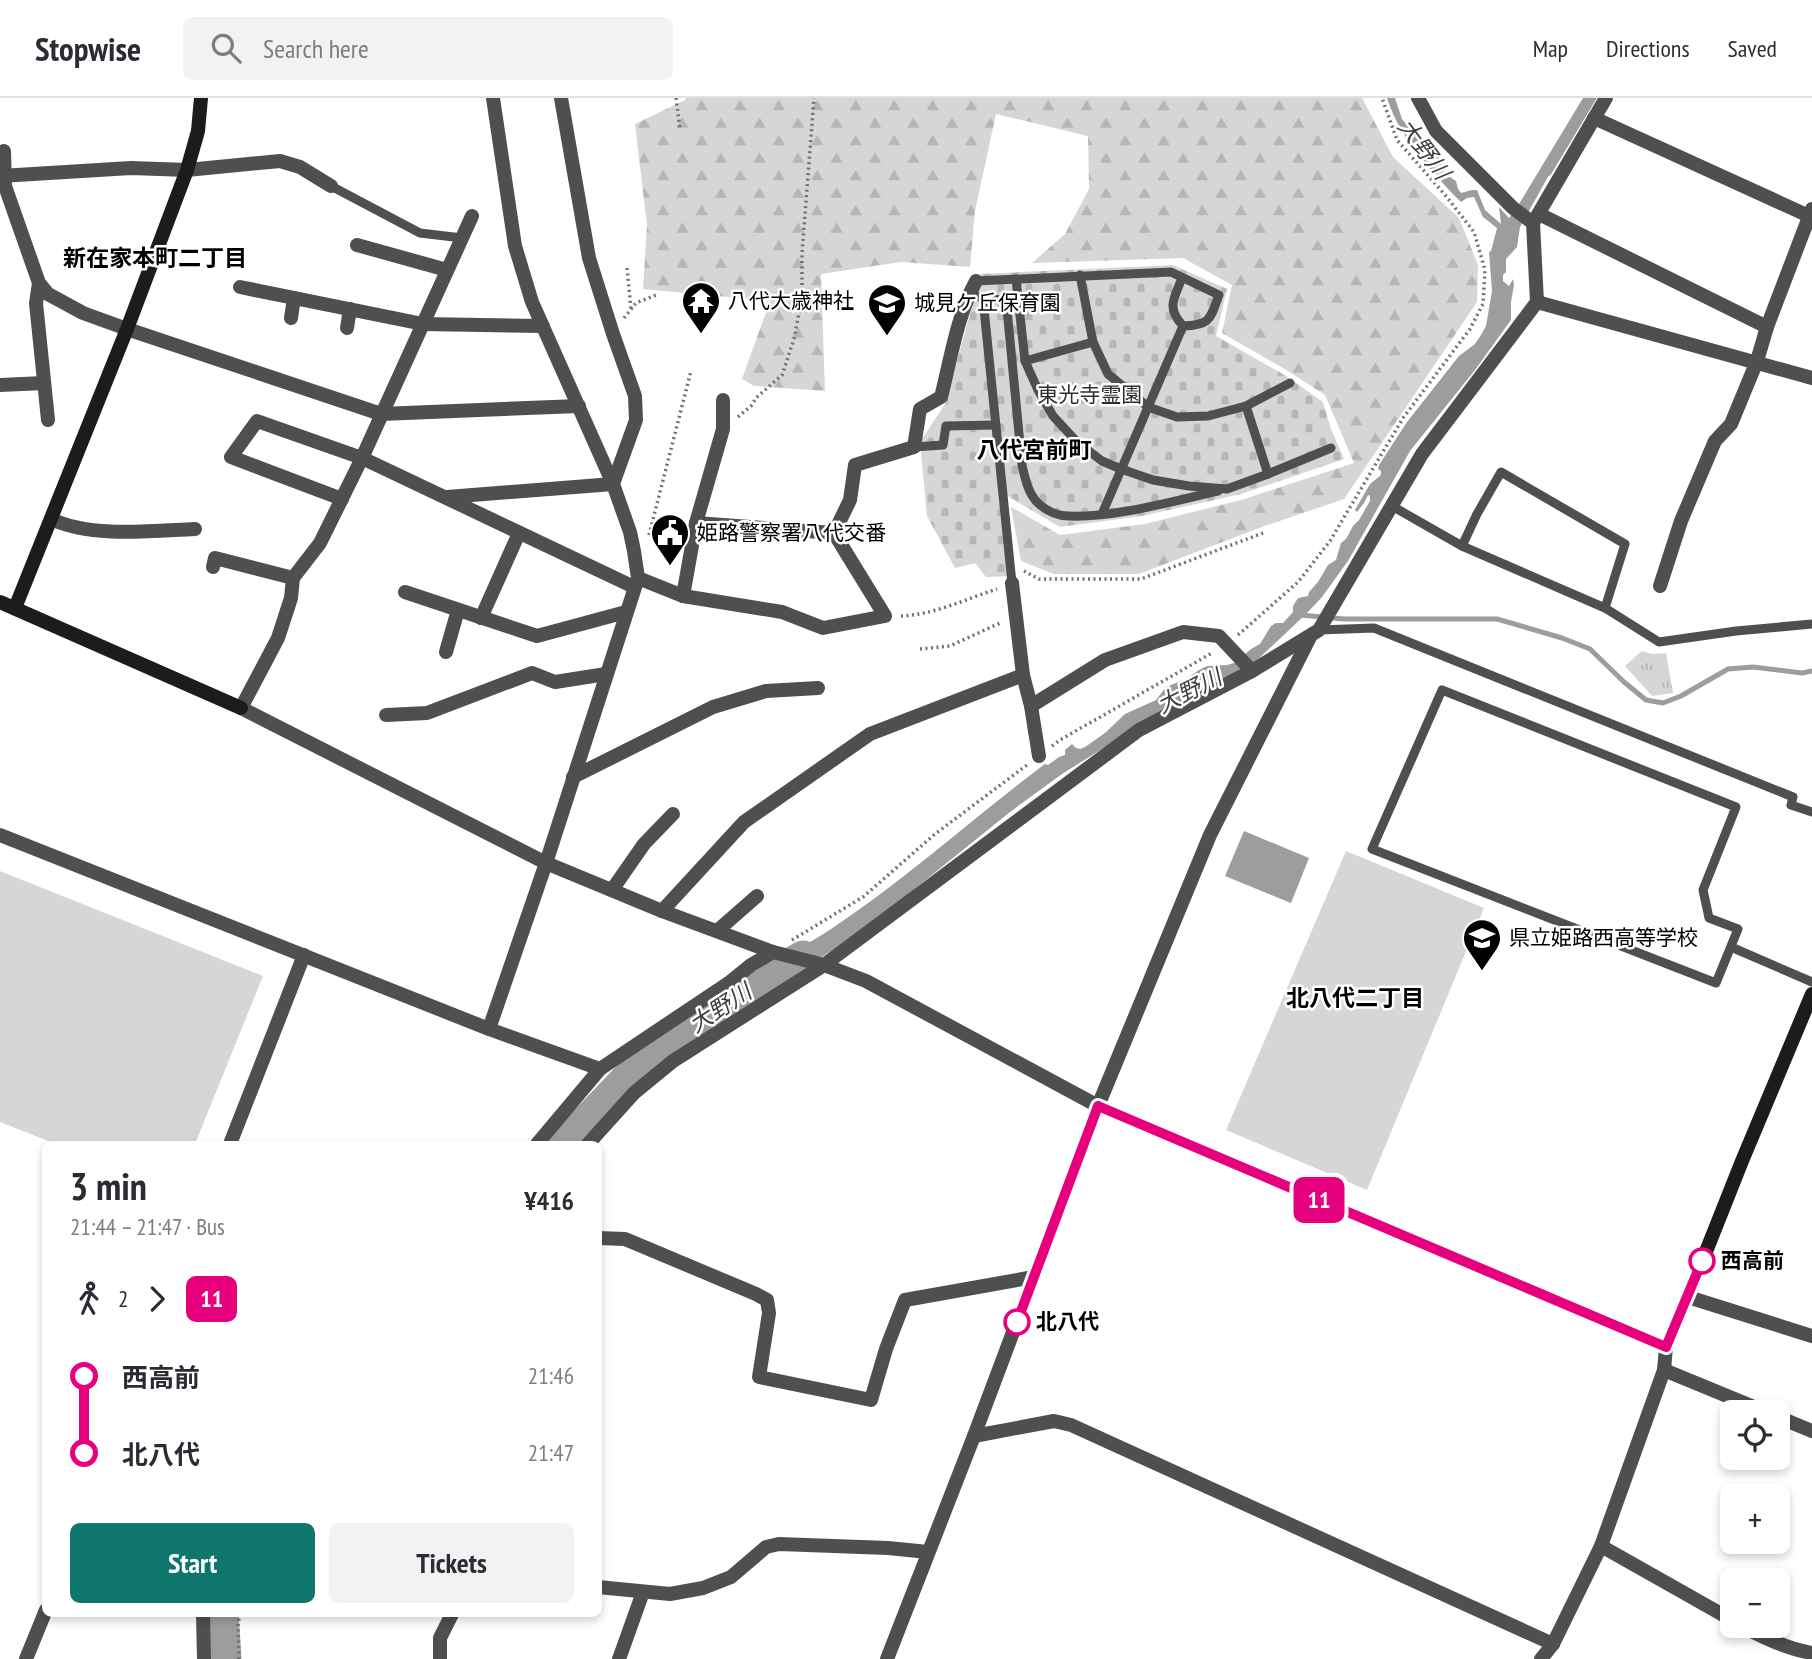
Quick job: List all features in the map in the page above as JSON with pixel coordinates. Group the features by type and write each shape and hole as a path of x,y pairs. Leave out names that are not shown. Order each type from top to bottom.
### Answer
{"street":[{"path":"15,608 127,329 187,170 198,131 201,98"},
{"path":"489,1029 546,863 636,583 634,551 613,484 533,302 515,246 493,98"},
{"path":"561,98 589,258 612,334 635,396 636,420 613,484"},
{"path":"1418,98 1436,131 1513,208 1767,327"},
{"path":"887,1659 1098,1106 1210,835 1315,633 1422,454 1537,302 1533,219 1606,98"},
{"path":"1594,118 1811,213 1767,327 1757,361 1731,424 1715,441 1681,522 1660,586"},
{"path":"4,151 2,175 39,283 48,294 71,306 127,329 381,414 579,406"},
{"path":"2,175 131,168 187,170 280,161 300,167 331,186"},
{"path":"241,708 278,638 291,598 293,578 320,543 342,499 472,216"},
{"path":"357,245 447,270"},
{"path":"834,533 850,499 855,465 914,447 920,409 941,397 961,316 975,297 976,281"},
{"path":"39,283 36,303 48,420"},
{"path":"240,287 423,324 543,326"},
{"path":"291,318 294,298"},
{"path":"1537,302 1812,377"},
{"path":"347,328 350,309"},
{"path":"0,384 44,383"},
{"path":"684,596 696,523 723,429 723,400"},
{"path":"342,499 230,457 257,421 362,458 519,533 636,583 684,596 782,612 823,628 885,616 834,533"},
{"path":"444,497 613,484"},
{"path":"51,519 65,526 123,532 195,529"},
{"path":"696,523 834,533"},
{"path":"481,618 519,533"},
{"path":"213,567 215,558 293,578"},
{"path":"1012,583 1023,674 1039,756"},
{"path":"405,592 537,636 626,612"},
{"path":"0,602 241,708 546,863 716,931 866,981 1098,1106 1666,1347"},
{"path":"446,652 458,610"},
{"path":"1031,706 1105,660 1183,632 1219,636 1252,671"},
{"path":"591,1141 634,1093 673,1060 824,965 1139,730 1252,671 1315,633"},
{"path":"386,715 427,713 532,673 555,682 606,674"},
{"path":"662,911 744,822 870,734 1023,674"},
{"path":"573,777 713,707 766,691 818,688"},
{"path":"612,890 644,844 673,814"},
{"path":"0,835 489,1029 600,1069"},
{"path":"716,931 757,896"},
{"path":"540,1141 600,1069 751,965 778,953"},
{"path":"231,1141 304,955"},
{"path":"1541,1659 1553,1644 1601,1546 1664,1370 1666,1347 1812,994"},
{"path":"602,1238 625,1239 767,1300 769,1313 759,1377 871,1400 886,1349 905,1300 1034,1277"},
{"path":"1688,1297 1812,1336"},
{"path":"1664,1370 1737,1400"},
{"path":"974,1436 1054,1421 1071,1425 1553,1644"},
{"path":"1790,1422 1812,1431"},
{"path":"602,1587 670,1594 703,1588 731,1577 766,1547 779,1544 928,1552"},
{"path":"1601,1546 1720,1613"},
{"path":"619,1659 643,1592"},
{"path":"26,1659 43,1617"},
{"path":"204,1617 204,1659"},
{"path":"440,1659 440,1638 450,1617"},
{"path":"1764,1638 1812,1653"}],"lane":[{"path":"331,186 420,233 462,238"},
{"path":"976,281 1171,272 1219,295 1210,318 1200,325 1183,326"},
{"path":"1080,275 1093,342 1108,374 1148,407 1177,417 1209,416 1246,406 1290,383"},
{"path":"1182,278 1172,306 1175,317 1183,326"},
{"path":"1016,279 1025,361 1053,416 1077,442 1102,461 1153,480 1227,489"},
{"path":"1012,583 996,425 975,297 1000,300 1007,309 1022,465 1028,488 1038,503 1054,513 1067,516 1102,514 1227,489 1331,448"},
{"path":"1102,514 1183,326"},
{"path":"1025,361 1093,342"},
{"path":"1246,406 1268,474"},
{"path":"914,447 943,445 946,426 996,425"},
{"path":"1462,547 1501,472 1625,544 1605,608"},
{"path":"1392,506 1462,547 1605,608 1659,642 1812,624"},
{"path":"1315,633 1374,628 1793,797 1791,805 1812,812"},
{"path":"1442,690 1736,807 1703,890 1709,918 1738,929 1731,947 1716,983 1372,849 1442,690"},
{"path":"1731,947 1812,982"}],"path":[{"path":"676,98 680,129"},
{"path":"723,429 782,375 794,339 803,297 802,253 814,98"},
{"path":"778,953 863,897 935,834 1060,740 1227,645 1298,582 1329,541 1403,418 1470,329 1483,304 1485,270 1474,232 1397,140 1382,98"},
{"path":"627,268 631,309"},
{"path":"612,334 636,303 656,295"},
{"path":"648,539 691,371"},
{"path":"1010,564 1039,579 1141,579 1263,533"},
{"path":"885,616 912,616 939,609 1012,583"},
{"path":"920,649 950,646 1016,616"},
{"path":"239,1617 240,1659"}],"green space":[{"path":"686,98 1362,98 1393,157 1459,218 1478,265 1477,302 1344,499 1139,574 1054,574 1021,561 1011,507 1060,535 1145,524 1241,500 1354,463 1325,395 1222,333 1232,285 1183,258 1032,263 1065,234 1089,189 1088,136 996,114 975,211 970,267 901,262 821,274 825,391 754,386 742,379 770,301 643,289 647,225 635,124"},
{"name":"東光寺霊園","path":"1173,265 1227,289 1216,336 1286,376 1323,402 1344,459 1241,494 1142,516 1060,527 1006,495 1015,576 986,577 975,563 955,568 927,516 920,442 945,404 981,274"},
{"path":"1642,651 1652,654 1666,653 1673,693 1652,696 1625,666"},
{"path":"1346,851 1484,908 1367,1190 1226,1130"},
{"path":"0,871 263,976 196,1141 48,1141 0,1122"}],"water":[{"path":"1387,98 1395,98 1402,119 1426,148 1443,160 1444,173 1456,181 1461,193 1477,190 1485,210 1501,224 1499,207 1509,218 1583,98 1592,98 1520,227 1517,247 1506,259 1503,281 1509,286 1513,279 1514,285 1511,320 1410,451 1348,561 1322,597 1254,663 1161,712 1062,774 836,948 771,989 757,973 859,910 1045,764 1048,765 1065,755 1065,750 1072,744 1080,749 1085,747 1125,714 1156,700 1166,687 1207,666 1234,663 1260,644 1271,626 1283,623 1293,612 1298,598 1308,596 1328,565 1336,560 1341,543 1370,501 1368,495 1357,512 1355,510 1370,484 1381,475 1379,465 1407,422 1459,356 1475,344 1481,335 1486,326 1492,291 1489,252 1497,228 1483,217 1474,197 1461,202 1450,192 1401,129"},
{"path":"1244,831 1309,858 1291,903 1225,876"}],"waterway":[{"path":"1549,173 1594,98"},
{"path":"1300,615 1344,619 1497,619 1590,649 1646,700 1663,703 1681,696 1728,669 1753,667 1802,673 1812,671"},
{"name":"大野川","path":"568,1141 649,1056 735,997 803,957"},
{"name":"大野川","path":"222,1617 225,1659"}],"bus line":[{"name":"11","path":"1017,1322 1098,1106 1666,1347 1702,1261"}],"place":[{"name":"八代大歳神社","path":"701,335"},
{"name":"城見ケ丘保育園","path":"887,337"},
{"name":"姫路警察署八代交番","path":"670,567"},
{"name":"県立姫路西高等学校","path":"1482,972"},
{"name":"西高前","path":"1702,1261"},
{"name":"北八代","path":"1017,1322"}],"district":[{"name":"新在家本町二丁目","path":"155,258"},
{"name":"八代宮前町","path":"1034,450"},
{"name":"北八代二丁目","path":"1355,998"}]}
